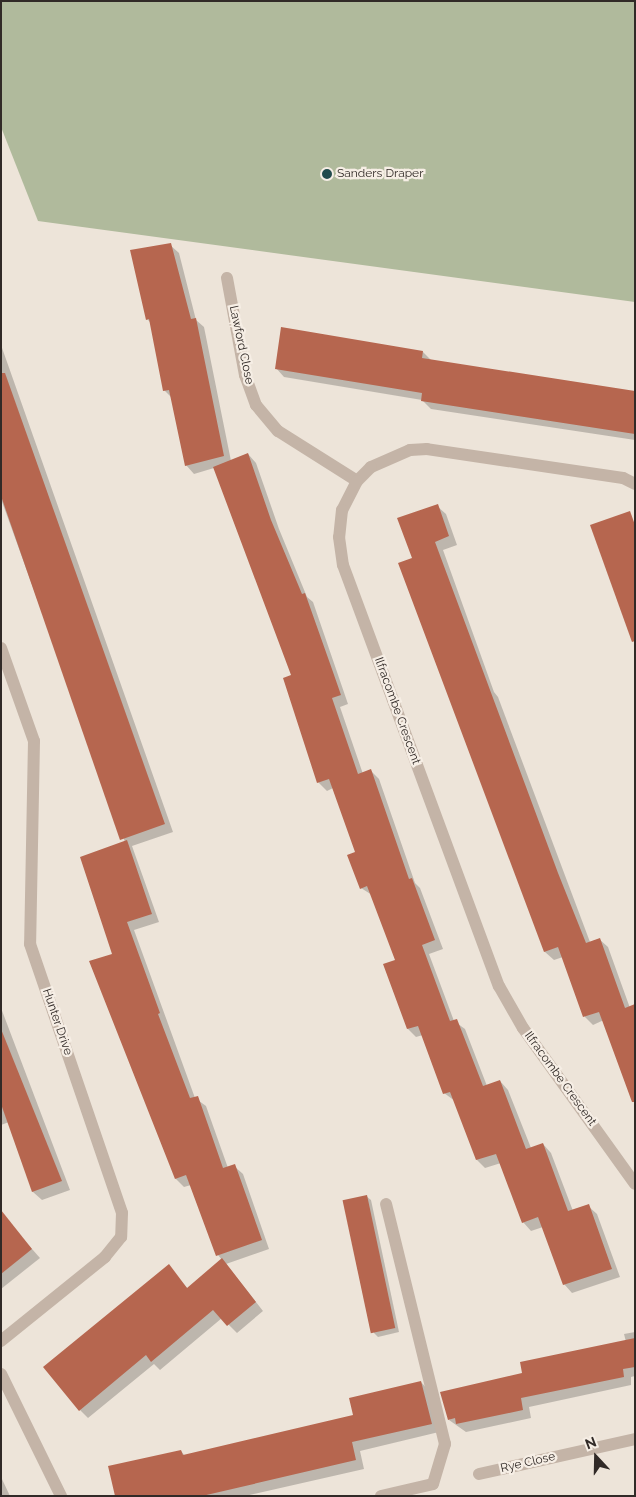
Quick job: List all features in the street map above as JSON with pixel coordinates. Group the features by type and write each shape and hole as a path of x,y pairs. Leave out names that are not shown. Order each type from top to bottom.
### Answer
{"street":[{"name":"Lawford Close","path":"227,278 245,375 256,405 278,430 357,481"},
{"name":"Ilfracombe Crescent","path":"635,484 623,478 427,449 392,456 372,467 357,481 348,494 339,524 343,565 499,986 523,1028 635,1184"},
{"name":"Hunter Drive","path":"1,648 34,742 30,944 122,1213 121,1237 105,1258 1,1341"},
{"path":"381,1496 433,1484 445,1444 386,1204"},
{"path":"1,1374 61,1496"},
{"name":"Rye Close","path":"479,1474 635,1439"}],"green space":[{"name":"Sanders Draper","path":"1,1 635,1 635,302 38,221 1,127"}],"building":[{"path":"171,243 191,319 196,318 224,456 185,466 169,390 163,391 149,319 146,320 130,250"},
{"path":"281,327 423,351 422,358 635,391 635,434 421,401 422,393 275,369"},
{"path":"1,373 5,373 165,824 120,840 1,496"},
{"path":"248,453 271,520 302,594 305,593 341,695 332,698 358,774 371,769 409,879 412,878 435,940 422,945 450,1021 457,1019 483,1086 500,1080 526,1149 543,1143 568,1211 589,1204 612,1269 563,1285 538,1217 522,1223 496,1154 476,1160 450,1092 443,1094 418,1026 407,1029 383,964 395,960 367,886 360,889 347,855 355,852 329,779 317,783 283,678 291,675 213,467"},
{"path":"438,504 449,536 435,542 558,873 586,943 600,938 625,1008 635,1004 635,1102 632,1102 599,1012 583,1017 558,947 544,952 398,563 412,558 397,518"},
{"path":"630,511 635,525 635,641 632,642 590,525"},
{"path":"127,840 152,914 127,922 160,1013 158,1014 190,1098 198,1096 223,1168 235,1164 262,1240 216,1256 186,1175 175,1179 89,961 112,954 80,857"},
{"path":"1,1029 62,1181 32,1192 1,1104"},
{"path":"367,1195 395,1328 371,1333 343,1200"},
{"path":"1,1210 32,1249 1,1274"},
{"path":"222,1258 256,1302 227,1326 213,1310 151,1362 146,1355 79,1411 43,1367 169,1264 187,1288"},
{"path":"635,1338 635,1367 623,1369 624,1377 521,1398 523,1410 456,1424 455,1418 448,1420 440,1392 522,1373 520,1362"},
{"path":"421,1381 432,1424 352,1442 356,1460 202,1496 115,1496 108,1466 181,1450 183,1455 353,1415 349,1398"}],"place":[{"name":"Sanders Draper","path":"327,174"}]}
